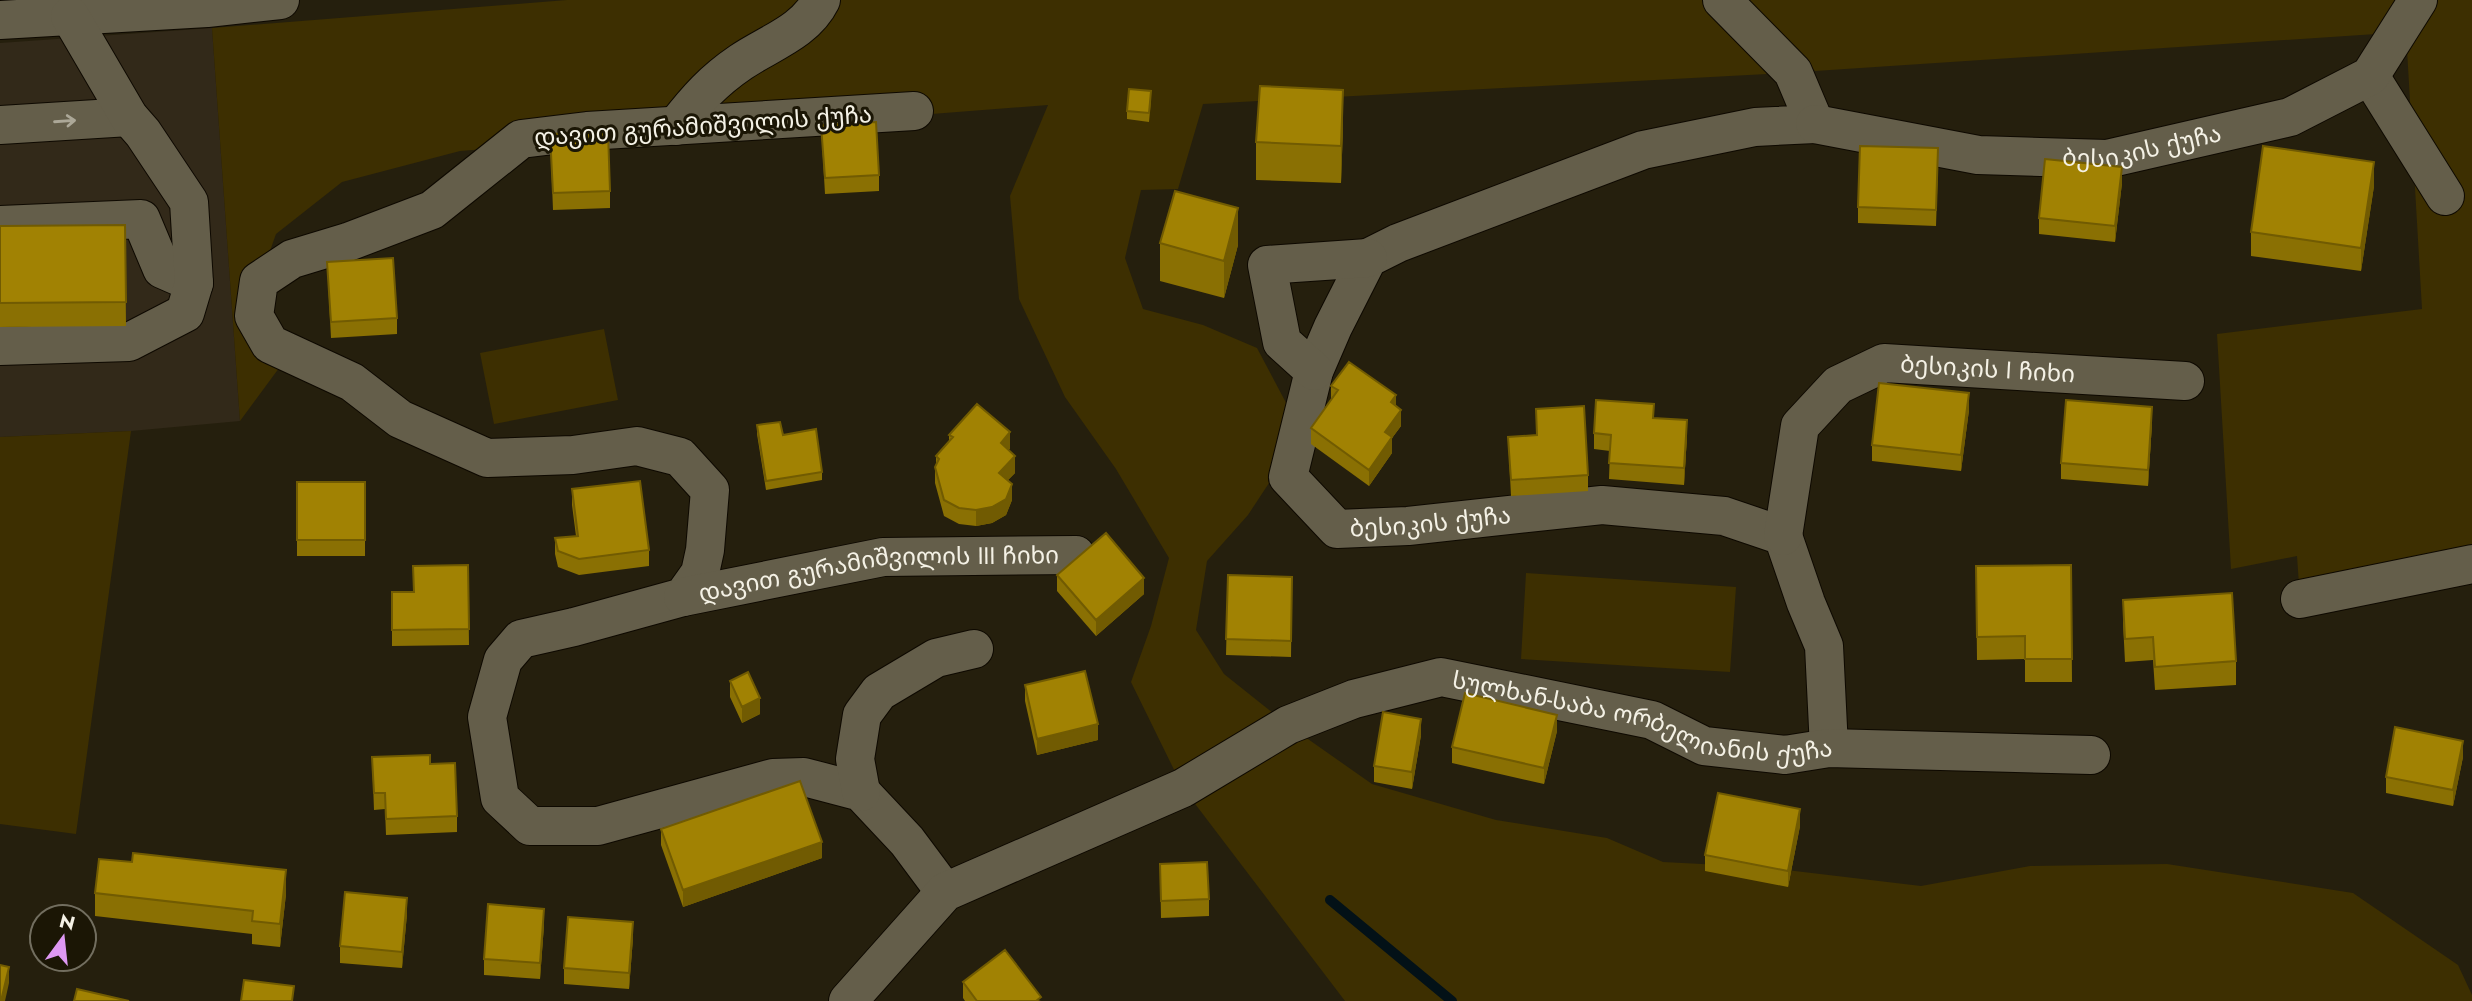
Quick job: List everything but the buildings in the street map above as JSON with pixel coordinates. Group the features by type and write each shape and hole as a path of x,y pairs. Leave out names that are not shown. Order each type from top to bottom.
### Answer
{"street":[{"path":"0,20 207,8 280,0"},
{"path":"676,126 704,90 742,61 795,30 816,10 821,0"},
{"path":"1722,0 1793,72 1815,124"},
{"path":"2418,0 2370,76 2445,195"},
{"path":"0,346 129,342 185,313 194,284 190,202 129,117 70,16"},
{"name":"ბესიკის ქუჩა","path":"1783,536 1724,516 1602,505 1408,526 1337,529 1288,477 1314,370 1368,258 1398,243 1643,150 1755,127 1815,124 1978,155 2108,159 2290,117 2370,76"},
{"name":"დავით გურამიშვილის ქუჩა","path":"683,597 700,573 705,550 710,490 680,457 637,446 573,455 487,458 400,419 352,382 270,344 254,316 259,282 292,259 348,242 432,210 521,139 587,131 914,111"},
{"path":"0,125 129,117"},
{"path":"0,225 141,219 162,269 194,284"},
{"path":"1314,370 1282,342 1266,265 1368,258"},
{"name":"ბესიკის I ჩიხი","path":"1783,536 1800,426 1838,385 1884,363 2185,381"},
{"path":"1783,536 1824,646 1829,748"},
{"name":"დავით გურამიშვილის III ჩიხი","path":"683,597 883,557 1076,555"},
{"path":"2300,599 2472,564"},
{"path":"683,597 522,639 503,660 486,717 500,798 530,826 598,826 774,778 804,777 861,792 907,841 945,892 848,1001"},
{"path":"861,792 855,759 862,715 878,692 936,659 975,649"},
{"name":"სულხან-საბა ორბელიანის ქუჩა","path":"945,892 1183,788 1288,725 1354,699 1441,677 1652,720 1704,746 1785,755 1829,748 2091,755"}],"shaded area":[{"path":"567,0 1710,0 1739,25 1767,74 1203,104 1178,189 1141,190 1125,258 1143,309 1203,325 1257,348 1293,416 1288,454 1248,515 1207,561 1196,630 1224,674 1288,725 1372,784 1496,820 1607,838 1663,862 1760,867 1921,886 2030,866 2167,864 2353,893 2458,965 2472,995 2472,1001 1345,1001 1183,788 1131,682 1151,626 1169,558 1116,469 1065,397 1019,299 1010,196 1048,105 460,151 342,182 276,234 259,282 282,364 240,421 212,28"},
{"path":"1745,0 2472,0 2472,564 2300,599 2297,556 2231,569 2217,334 2422,309 2406,32 1815,71"},
{"path":"212,28 240,421 131,431 0,437 0,43"},
{"path":"604,329 618,400 494,424 480,353"},
{"path":"131,431 76,834 0,824 0,437"},
{"path":"1526,573 1736,587 1730,672 1521,659"}],"waterway":[{"path":"1330,900 1452,1001"}]}
